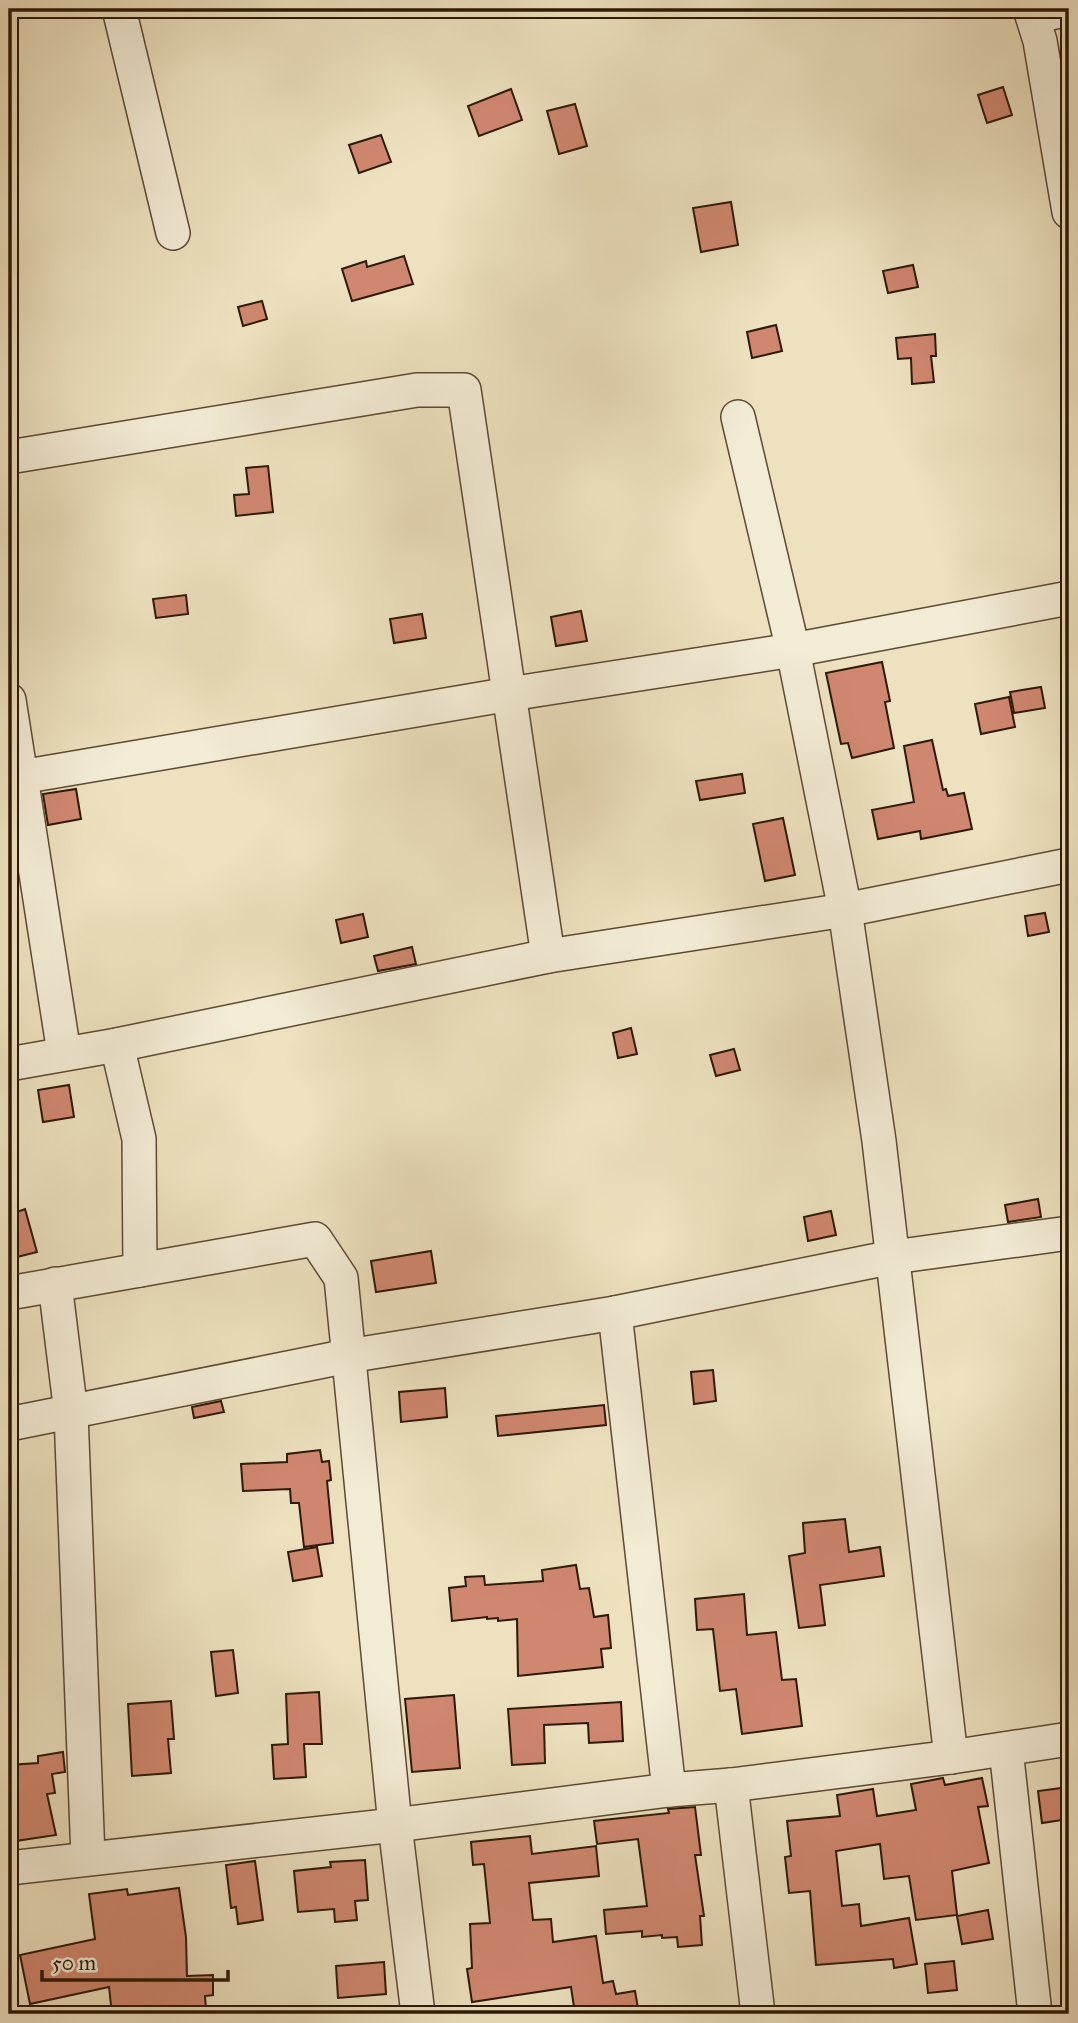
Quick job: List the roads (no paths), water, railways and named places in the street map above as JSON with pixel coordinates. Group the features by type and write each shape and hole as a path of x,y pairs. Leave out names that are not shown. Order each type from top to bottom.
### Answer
{"street":[{"path":"119,9 173,233"},
{"path":"1069,9 1031,13 1040,41 1069,212"},
{"path":"9,457 417,390 464,390 548,956"},
{"path":"738,417 793,650 845,910 880,1141 951,1757"},
{"path":"15,778 510,694 793,650 1069,598"},
{"path":"9,701 15,778 64,1053"},
{"path":"9,1064 117,1045 548,956 845,910 1069,865"},
{"path":"117,1045 139,1139 140,1270"},
{"path":"9,1424 348,1356 615,1313 893,1256 1069,1233"},
{"path":"9,1293 315,1239 341,1279 395,1825 418,2014"},
{"path":"55,1284 71,1413 89,1858"},
{"path":"615,1313 669,1790"},
{"path":"9,1868 395,1825 669,1790 731,1785 1069,1739"},
{"path":"1006,1749 1035,2014"},
{"path":"731,1785 758,2014"}]}
